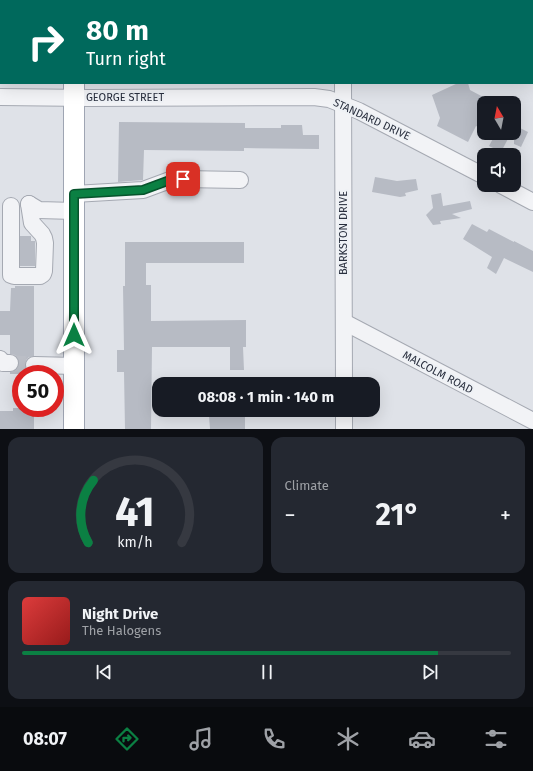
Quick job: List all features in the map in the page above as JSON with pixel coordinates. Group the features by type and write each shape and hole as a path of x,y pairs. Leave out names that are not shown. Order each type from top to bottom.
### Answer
{"main road":[{"path":"74,90 74,429"}],"street":[{"name":"BARKSTON DRIVE","path":"343,84 344,377"},
{"name":"GEORGE STREET","path":"0,97 74,90 250,97"},
{"name":"STANDARD DRIVE","path":"250,97 314,97 329,99 343,104 394,129 477,172"},
{"path":"24,232 21,220 25,210 143,190 170,180 240,180"},
{"path":"514,192 533,202"},
{"name":"MALCOLM ROAD","path":"344,322 533,421"},
{"path":"64,366 75,366"},
{"path":"344,417 344,429"}],"building":[{"path":"456,84 468,84 470,90 481,96 477,96 477,126 468,142 437,126 440,118 432,95"},
{"path":"119,122 245,123 245,128 281,128 281,125 302,125 303,135 319,135 319,149 244,148 244,151 144,150 143,180 118,182"},
{"path":"521,128 528,132 521,147 514,144 514,140 521,140"},
{"path":"492,140 507,140 503,148 493,148 489,146"},
{"path":"375,177 397,181 416,179 418,190 405,193 406,196 400,197 372,192"},
{"path":"441,193 443,206 470,201 472,209 452,214 461,218 440,221 441,224 433,225 426,215 433,208 431,195"},
{"path":"472,224 487,232 489,229 533,251 533,272 504,258 496,274 487,268 492,257 463,239"},
{"path":"20,236 31,236 31,241 35,241 35,266 20,266"},
{"path":"125,242 244,242 244,263 146,263 146,285 151,285 151,321 246,320 246,347 243,347 244,370 230,370 230,347 152,347 151,429 125,429 124,372 117,372 117,350 124,350 123,286 125,286"},
{"path":"15,286 34,286 34,356 29,357 26,360 25,365 19,365 18,359 15,355 10,354 10,335 0,335 0,311 10,311 11,288 15,288"},
{"path":"0,411 12,411 12,417 34,417 34,429 0,429"},
{"path":"209,417 245,417 245,429 210,429"}],"tunnel":[{"path":"10,363 34,365"}],"route":[{"path":"74,335 74,194 131,192 154,187 170,180 183,179"}]}
